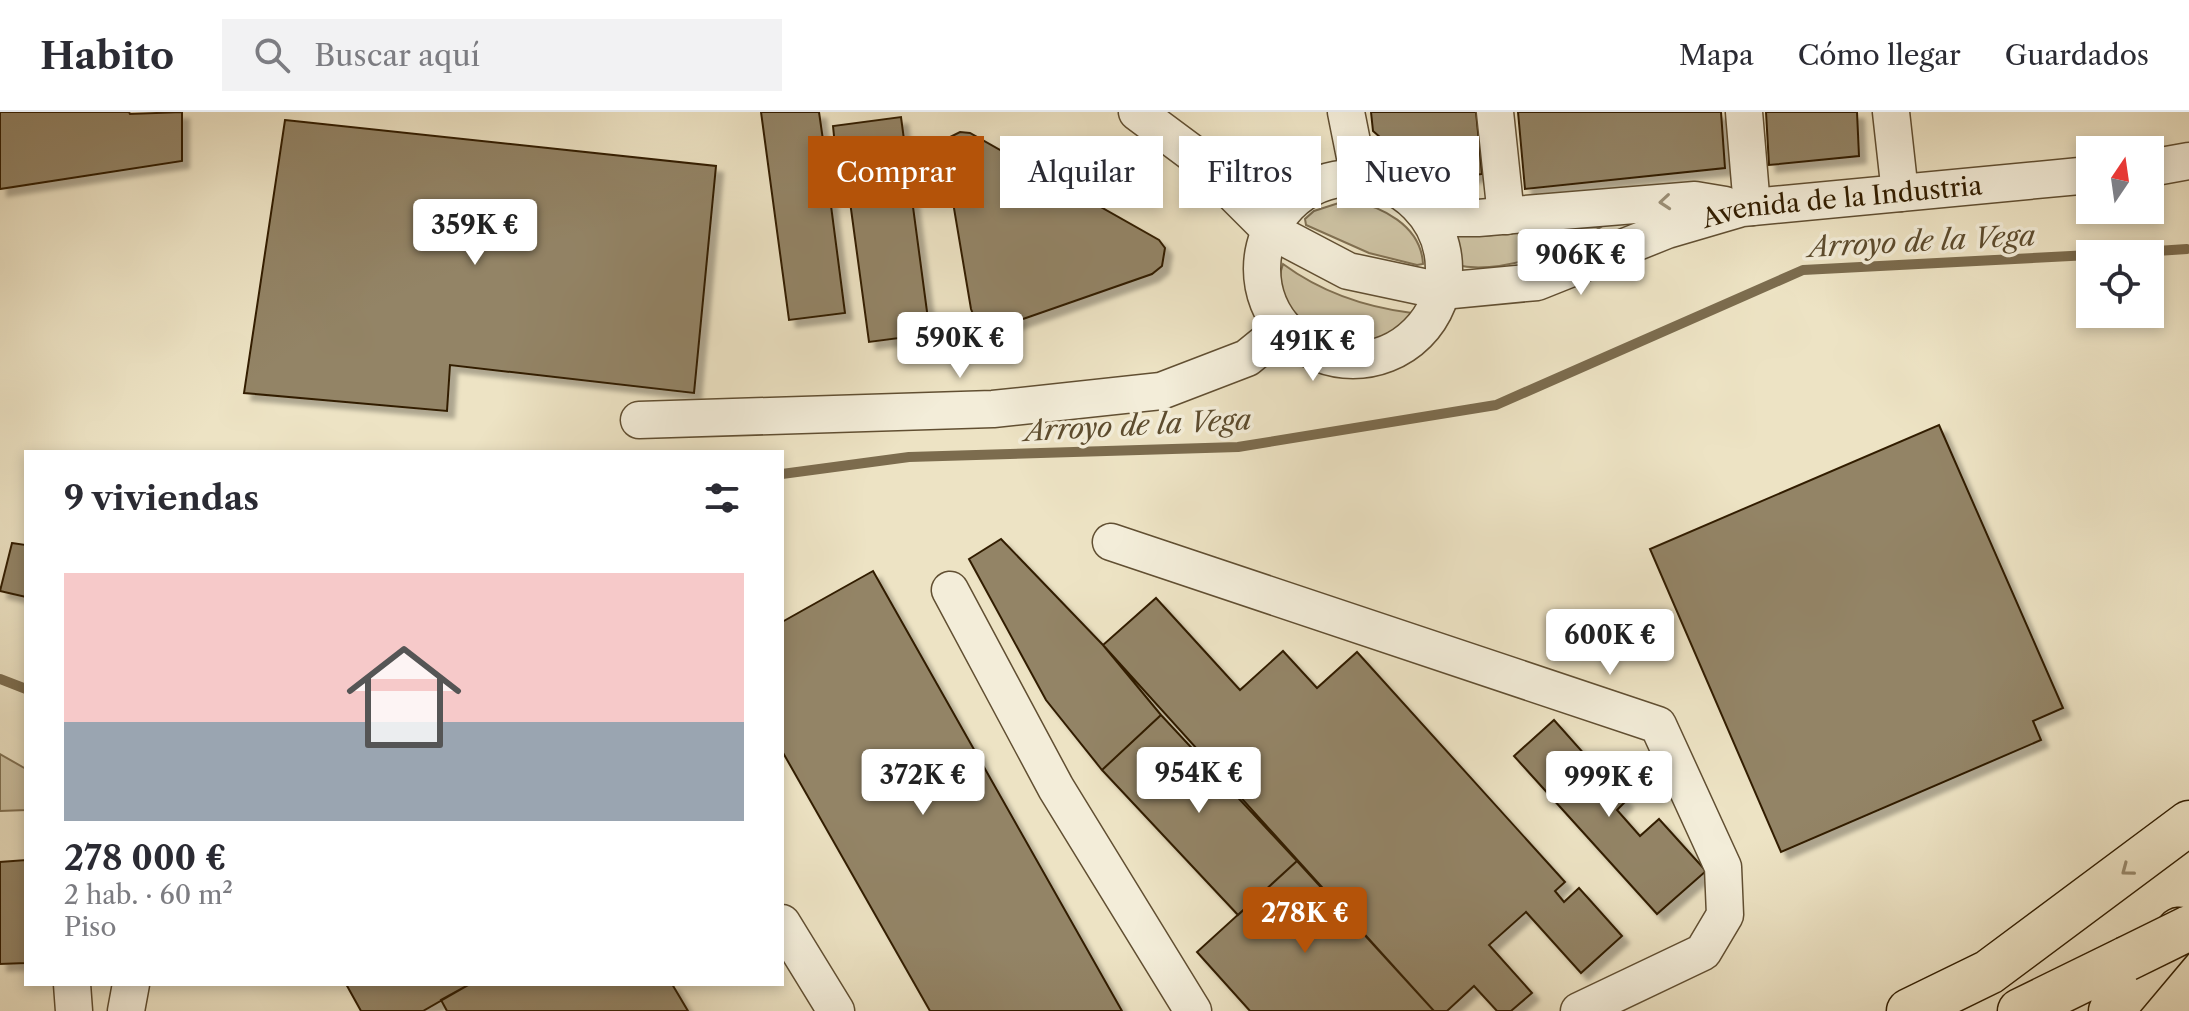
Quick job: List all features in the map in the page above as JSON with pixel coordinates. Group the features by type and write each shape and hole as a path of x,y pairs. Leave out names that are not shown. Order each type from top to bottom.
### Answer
{"highway":[{"path":"1909,1011 1989,972 2189,823"},
{"path":"2111,1011 2189,918"},
{"path":"2020,1011 2189,928"}],"street":[{"name":"Avenida de la Industria","path":"1137,112 1196,156 1270,230 1348,271 1397,284 1442,291 1537,282 1667,230 1747,207 2076,176"},
{"path":"1346,112 1351,136"},
{"path":"1495,112 1506,216"},
{"path":"1430,218 1506,216 1695,200 1747,207 1744,112"},
{"path":"1891,112 1900,193"},
{"path":"2164,167 2189,161"},
{"path":"2164,173 2189,177"},
{"path":"1337,179 1306,190 1285,208 1270,230 1262,256 1262,281 1269,306 1284,328 1305,347 1331,358 1360,360 1388,354 1412,339 1431,318 1442,291 1445,266 1441,241 1430,218 1420,208"},
{"path":"639,420 993,409 1161,391 1247,358 1284,328"},
{"path":"1111,542 1658,725 1723,867 1725,915 1703,952 1579,1011"},
{"path":"950,590 1056,788 1193,1011"},
{"path":"784,926 836,1011"},
{"path":"72,986 74,1011"},
{"path":"126,1011 131,986"}],"shaded area":[{"path":"1337,204 1337,208 1375,208 1386,213 1415,238 1423,264 1369,253 1306,225 1305,219 1314,211"},
{"path":"1571,226 1601,227 1531,259 1491,267 1456,265 1454,236 1485,236"},
{"path":"1283,264 1312,283 1344,297 1412,313 1396,333 1384,339 1356,346 1329,344 1307,332 1291,312 1281,286"},
{"path":"0,754 24,768 24,810 0,811"}],"building":[{"path":"0,112 182,112 182,161 0,189"},
{"path":"761,112 819,112 822,136 808,136 808,208 831,208 845,313 789,320"},
{"path":"1371,112 1476,112 1478,136 1379,136 1373,131"},
{"path":"1518,112 1721,112 1725,168 1525,189"},
{"path":"1766,112 1857,112 1859,156 1769,165"},
{"path":"901,117 904,136 834,136 833,126"},
{"path":"285,120 716,166 694,393 450,365 447,411 244,393"},
{"path":"960,132 975,136 952,136"},
{"path":"984,141 1000,150 1000,208 1102,208 1159,240 1165,248 1162,266 1152,274 1003,326 990,328 981,324 971,309 954,208 984,208"},
{"path":"1479,143 1482,174 1479,174"},
{"path":"851,208 913,208 930,334 869,342"},
{"path":"1939,425 2063,708 2033,721 2041,740 1781,852 1650,549"},
{"path":"1001,539 1103,645 1161,715 1102,770 1046,700 969,559"},
{"path":"12,543 24,545 24,597 0,591"},
{"path":"873,571 1122,1011 930,1011 784,755 784,621"},
{"path":"1156,598 1240,690 1283,651 1317,688 1357,652 1565,882 1555,891 1564,902 1579,888 1622,936 1581,973 1526,912 1489,945 1532,993 1511,1011 1497,1011 1474,986 1447,1011 1434,1011 1103,645"},
{"path":"1161,715 1297,861 1238,915 1102,770"},
{"path":"1554,720 1626,801 1617,810 1640,836 1659,819 1706,871 1657,914 1514,756"},
{"path":"24,860 24,963 0,964 0,862"},
{"path":"1297,861 1434,1011 1250,1011 1197,952"},
{"path":"347,986 467,986 423,1011 361,1011"},
{"path":"466,986 673,986 688,1011 447,1011 441,1000"}],"waterway":[{"name":"Arroyo de la Vega","path":"2164,251 2187,249"},
{"name":"Arroyo de la Vega","path":"784,474 909,457 1238,447 1496,405 1803,270 2076,256"},
{"name":"Arroyo de la Vega","path":"0,679 24,688"}]}
